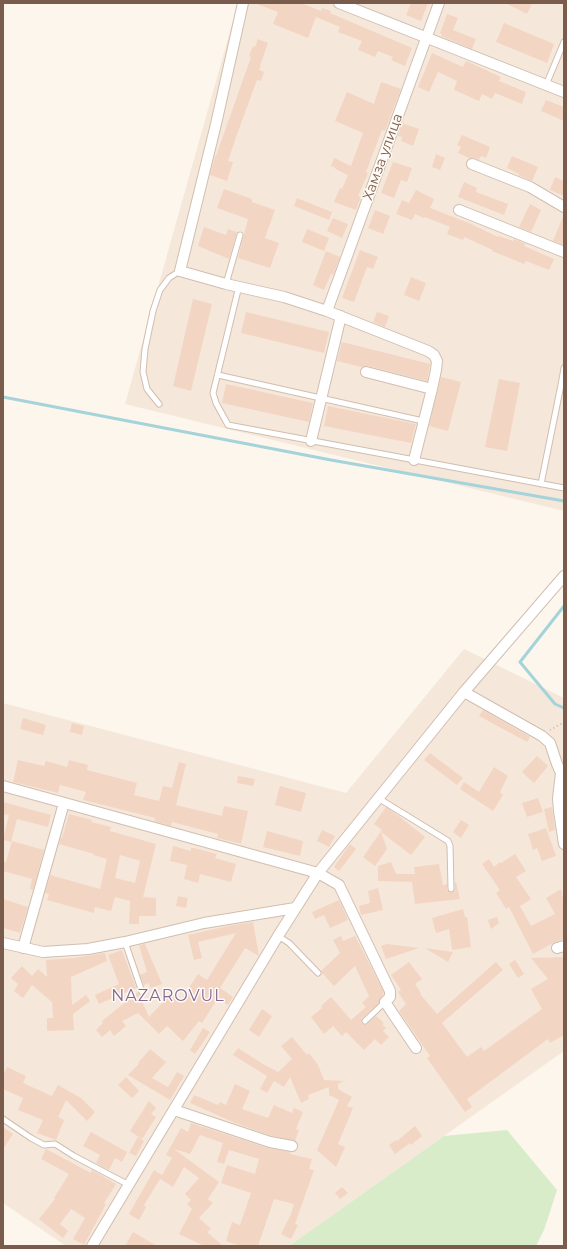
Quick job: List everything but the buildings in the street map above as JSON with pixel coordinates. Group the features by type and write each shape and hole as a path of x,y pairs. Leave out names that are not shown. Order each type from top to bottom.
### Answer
{"street":[{"path":"243,3 216,124 180,271 226,284 284,297 327,311 434,355 437,361 436,370 414,460"},
{"path":"339,3 564,92"},
{"name":"Хамза улица","path":"327,311 439,3"},
{"path":"472,164 530,187 564,207"},
{"path":"459,210 564,252"},
{"path":"311,441 341,316"},
{"path":"366,372 432,389"},
{"path":"92,1246 278,936 318,873 464,692 564,576"},
{"path":"464,692 542,736 550,743 557,764 563,773 558,798 558,811 564,844"},
{"path":"3,786 318,873 339,885 390,990 390,997 385,1002 416,1048"},
{"path":"23,948 64,802"},
{"path":"3,943 43,952 88,949 125,942 204,923 295,908"},
{"path":"174,1110 270,1142 292,1146"}],"lane":[{"path":"546,85 564,42"},
{"path":"226,284 240,235"},
{"path":"159,404 147,389 143,372 145,349 153,311 160,290 169,278 180,271"},
{"path":"239,286 213,393 216,403 228,425 564,488"},
{"path":"541,484 562,385 564,368"},
{"path":"218,375 423,422"},
{"path":"378,798 448,841 450,846 451,889"},
{"path":"278,936 289,943 318,973"},
{"path":"125,942 142,992"},
{"path":"365,1021 385,1002"},
{"path":"3,1119 44,1145 55,1144 74,1156 129,1185"}],"path":[{"path":"542,736 555,726 564,722"}],"shaded area":[{"path":"238,3 564,3 564,511 125,404"},
{"name":"NAZAROVUL","path":"464,649 564,698 564,1051 289,1246 66,1246 3,1203 3,703 346,793"}],"green space":[{"path":"507,1130 557,1190 544,1230 536,1246 289,1246 444,1136"}],"waterway":[{"path":"3,397 331,460 564,501"},
{"path":"564,606 520,662 555,704 564,708"}],"district":[{"name":"NAZAROVUL","path":"168,996"}]}
